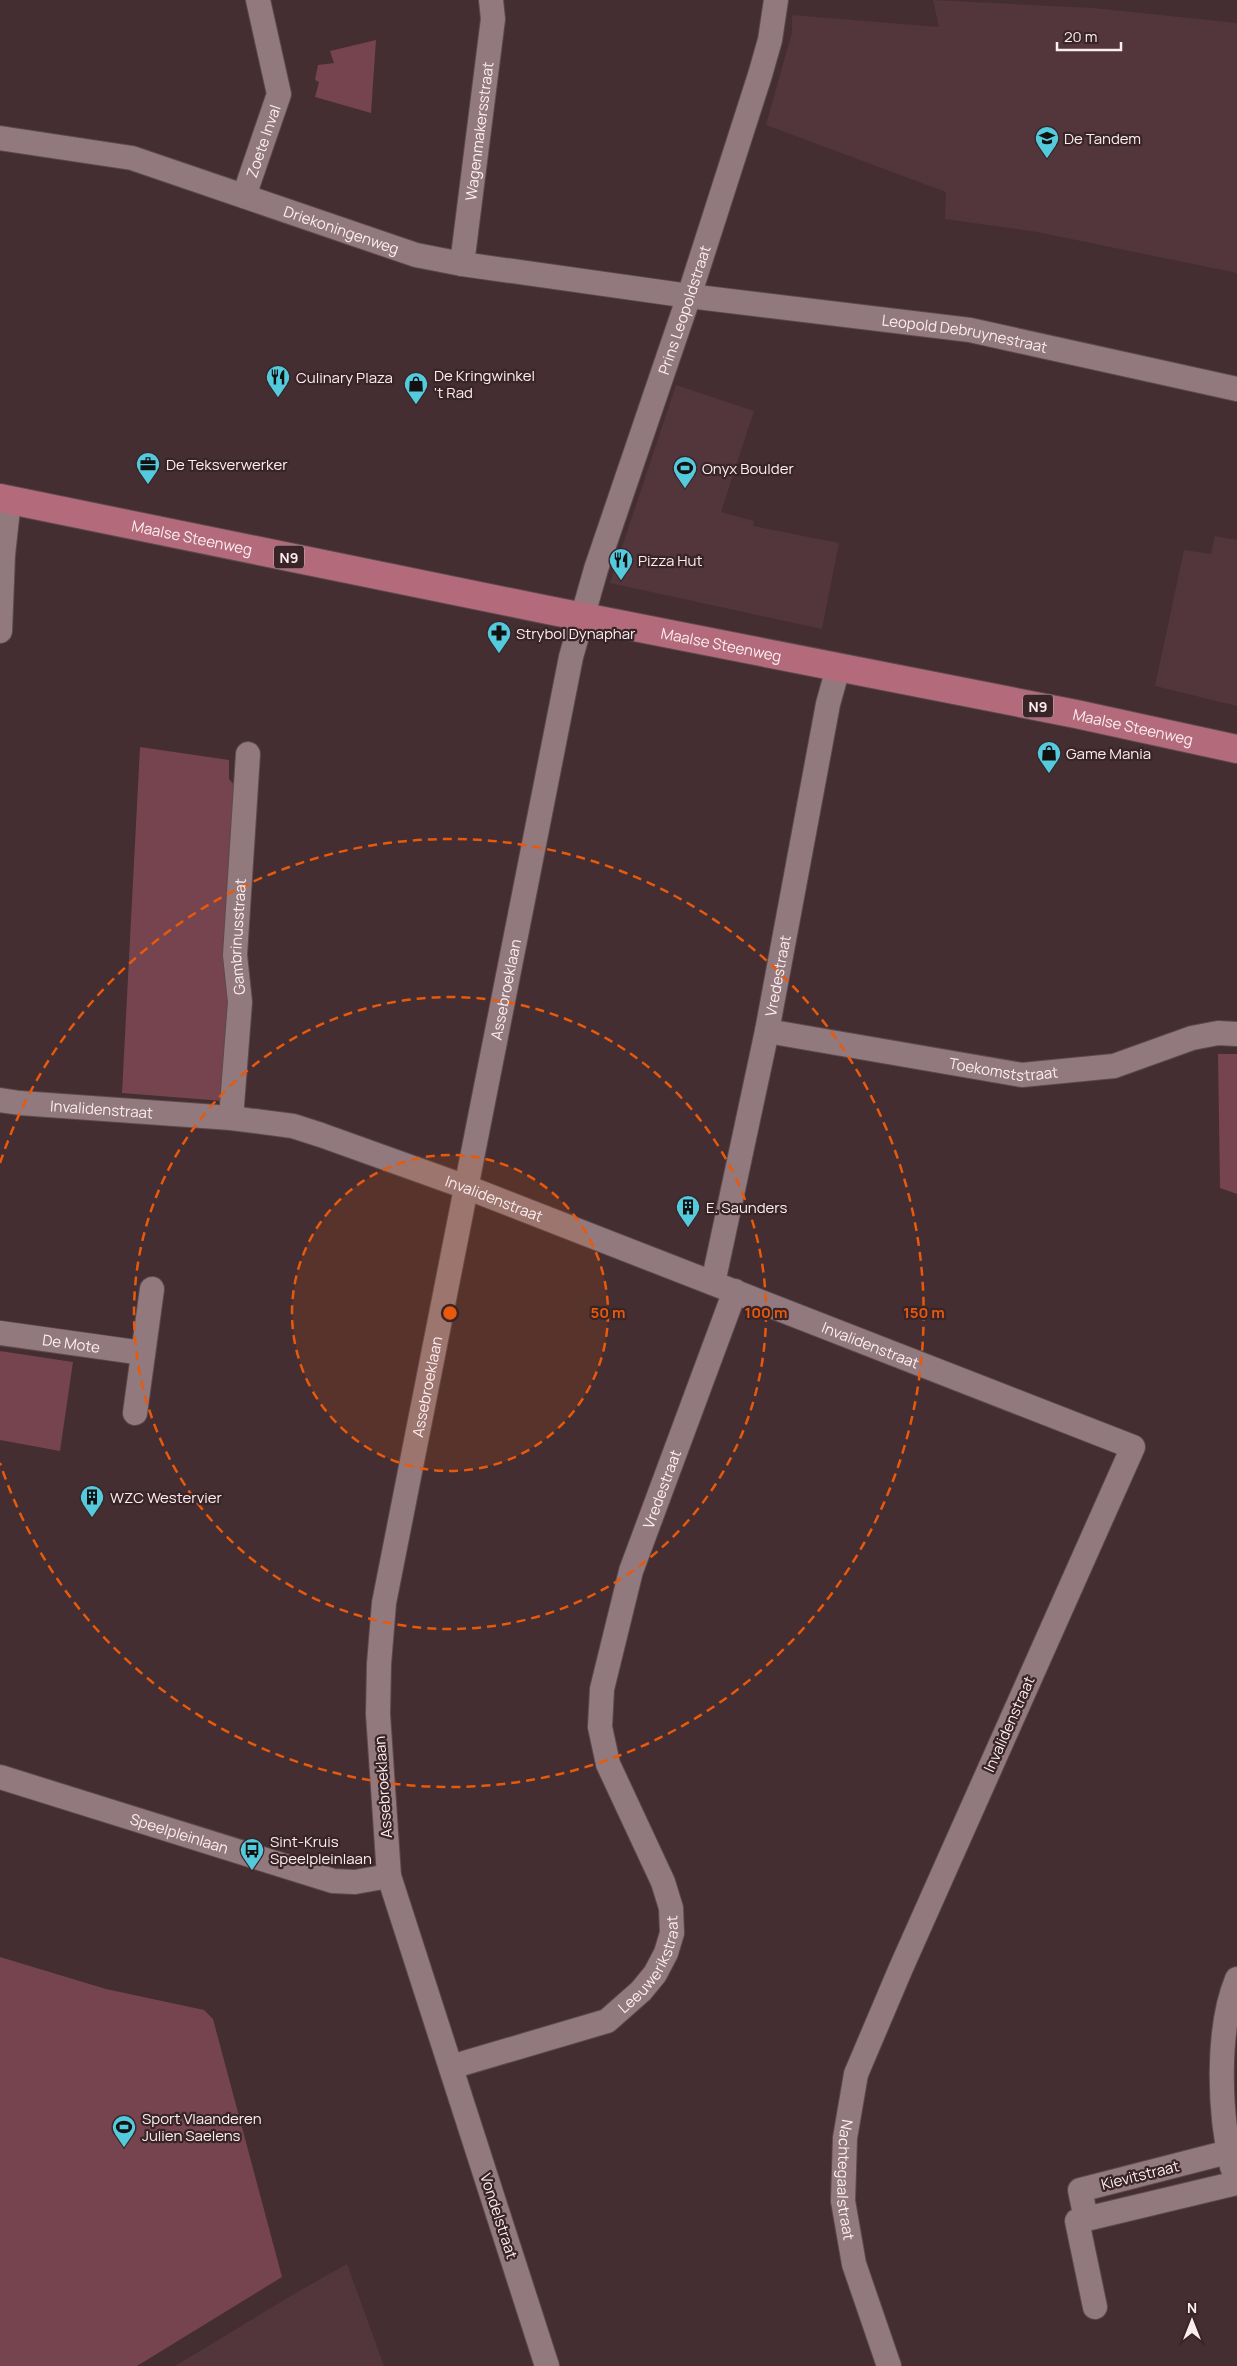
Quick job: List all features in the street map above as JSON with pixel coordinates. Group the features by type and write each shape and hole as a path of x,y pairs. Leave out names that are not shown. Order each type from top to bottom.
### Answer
{"main road":[{"name":"Maalse Steenweg","path":"5,499 581,617 1076,714 1237,749"}],"street":[{"name":"Zoete Inval","path":"244,196 279,94 258,0"},
{"name":"Wagenmakersstraat","path":"462,264 493,19 491,0"},
{"name":"Prins Leopoldstraat","path":"581,617 689,296 760,75 770,40 776,0"},
{"name":"Driekoningenweg","path":"0,138 132,158 416,255 462,264 689,296"},
{"name":"Leopold Debruynestraat","path":"689,296 970,330 1237,389"},
{"path":"0,631 5,499"},
{"name":"Assebroeklaan","path":"451,2067 389,1876 378,1714 379,1664 384,1603 571,656 581,617"},
{"name":"Vredestraat","path":"602,1689 631,1571 724,1287 766,1030 828,704 838,668"},
{"name":"Gambrinusstraat","path":"231,1118 240,1002 235,955 248,754"},
{"name":"Toekomststraat","path":"766,1030 1022,1075 1114,1066 1192,1038 1218,1033 1237,1034"},
{"name":"Invalidenstraat","path":"0,1100 231,1118 302,1129 466,1187 1133,1447 901,1968"},
{"path":"135,1413 152,1289"},
{"name":"De Mote","path":"0,1333 143,1354"},
{"name":"Leeuwerikstraat","path":"451,2067 607,2021 642,1991 655,1974 666,1953 672,1933 671,1908 663,1882 608,1764 600,1727 602,1689"},
{"name":"Speelpleinlaan","path":"0,1777 332,1880 355,1882 389,1876"},
{"name":"Nachtegaalstraat","path":"889,2366 854,2264 843,2201 845,2138 856,2074 901,1968"},
{"path":"1237,1979 1228,2009 1221,2089 1228,2152 1237,2185"},
{"name":"Vondelstraat","path":"451,2067 547,2366"},
{"name":"Kievitstraat","path":"1086,2219 1080,2190 1228,2152"},
{"name":"Kievitstraat","path":"1095,2307 1077,2221 1237,2185"}],"shaded area":[{"name":"De Tandem","path":"933,0 1093,8 1237,23 1237,273 1037,232 945,219 946,192 766,125 792,32 792,15 939,27"},
{"path":"376,40 371,113 315,97 319,82 315,80 318,65 334,63 330,51"},
{"path":"676,385 754,411 721,512 754,521 753,526 839,543 822,629 610,583"},
{"path":"1215,536 1237,540 1237,706 1155,686 1184,550 1211,554"},
{"path":"140,747 229,760 229,779 237,788 230,989 223,1101 122,1093"},
{"path":"1218,1054 1237,1054 1237,1194 1220,1188"},
{"path":"0,1351 73,1362 60,1451 0,1440"},
{"name":"Sport Vlaanderen Julien Saelens","path":"0,1957 106,1989 204,2010 213,2019 282,2277 137,2366 0,2366"},
{"path":"347,2264 384,2366 175,2366 294,2294"}],"place":[{"name":"De Tandem","path":"1047,159"},
{"name":"Culinary Plaza","path":"278,398"},
{"name":"De Kringwinkel 't Rad","path":"416,405"},
{"name":"De Teksverwerker","path":"148,485"},
{"name":"Onyx Boulder","path":"685,489"},
{"name":"Pizza Hut","path":"621,581"},
{"name":"Strybol Dynaphar","path":"499,654"},
{"name":"Game Mania","path":"1049,774"},
{"name":"E. Saunders","path":"688,1228"},
{"name":"WZC Westervier","path":"92,1518"},
{"name":"Sint-Kruis Speelpleinlaan","path":"252,1871"},
{"name":"Sport Vlaanderen Julien Saelens","path":"124,2148"}]}
